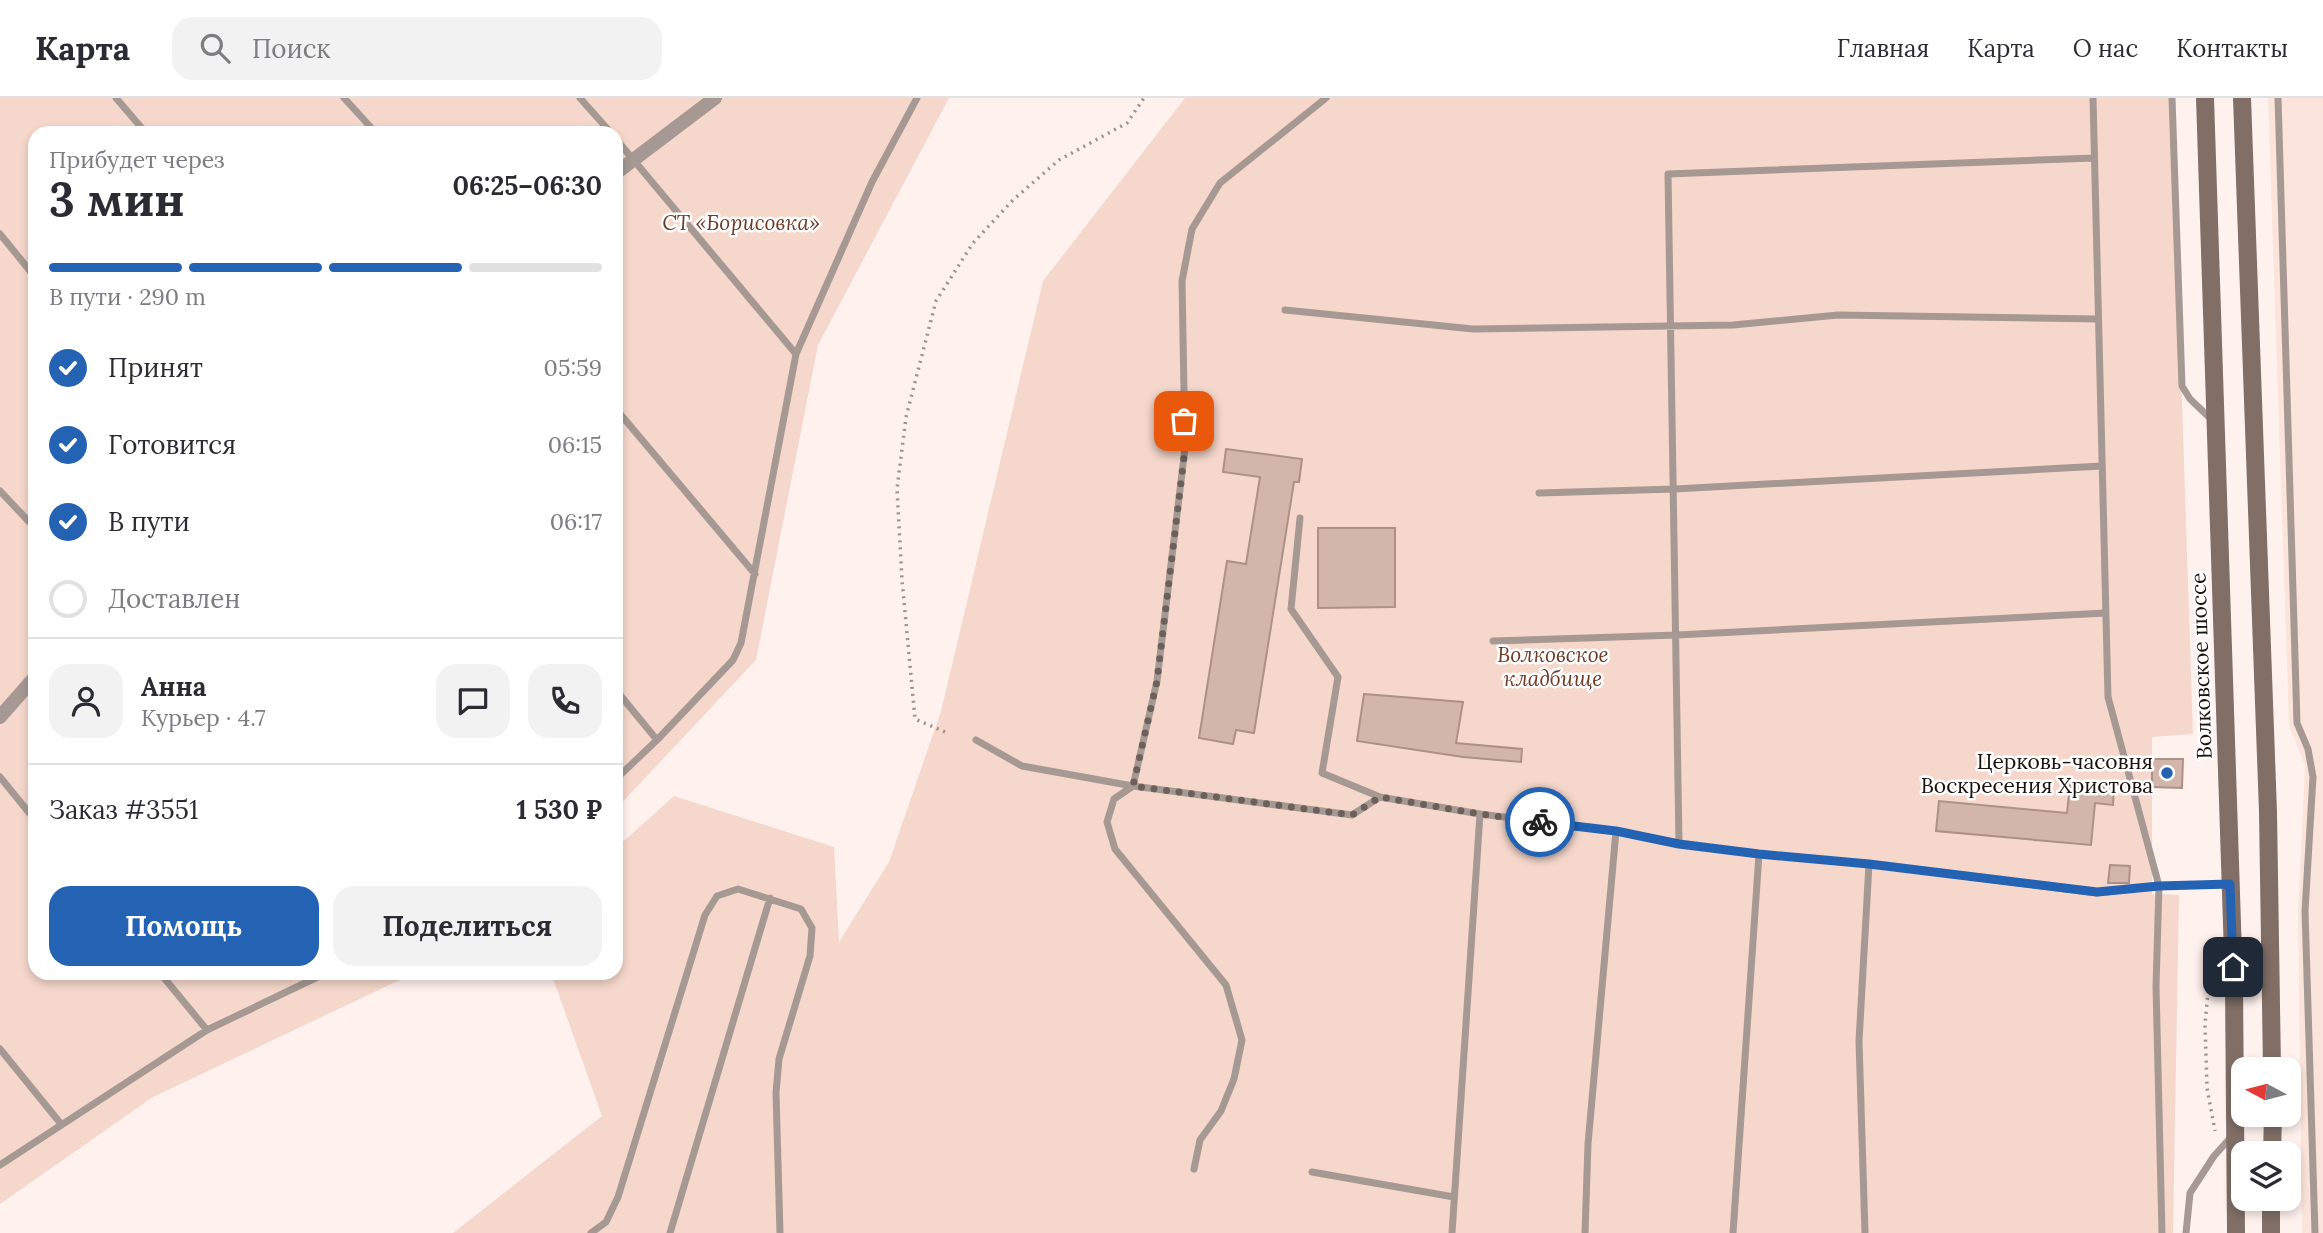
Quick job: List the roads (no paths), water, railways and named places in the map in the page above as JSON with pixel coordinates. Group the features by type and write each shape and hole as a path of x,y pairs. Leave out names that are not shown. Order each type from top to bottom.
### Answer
{"main road":[{"name":"Волковское шоссе","path":"2205,98 2230,884 2236,1233"},
{"path":"2242,98 2268,812 2272,1057"},
{"path":"2271,1211 2271,1233"}],"street":[{"path":"623,168 715,98"},
{"path":"0,717 28,685"}],"lane":[{"path":"116,98 140,126"},
{"path":"344,98 370,126"},
{"path":"580,98 605,126"},
{"path":"623,772 733,660 741,643 796,354 872,182 917,98"},
{"path":"1194,1169 1200,1140 1220,1111 1234,1079 1242,1040 1226,985 1115,849 1107,822 1114,799 1133,786 1157,681 1185,449 1182,281 1192,229 1220,183 1326,98"},
{"path":"2093,98 2108,697 2159,886 2156,986 2162,1233"},
{"path":"2172,98 2182,386 2190,400 2217,424"},
{"path":"2278,98 2297,723 2308,749 2313,778 2305,911 2315,1233"},
{"path":"623,147 796,354"},
{"path":"1679,844 1668,174 2094,158"},
{"path":"0,234 28,268"},
{"path":"1285,310 1473,329 1733,325 1838,315 2098,319"},
{"path":"623,417 755,574"},
{"path":"1539,493 1675,489 2102,466"},
{"path":"0,491 28,521"},
{"path":"1300,518 1291,609 1338,677 1322,773 1380,797 1480,814 1616,831 1679,844 2097,892 2159,886 2230,884"},
{"path":"1493,640 1677,635 2106,614"},
{"path":"623,699 657,740"},
{"path":"976,740 1022,766 1133,786 1352,815 1380,797"},
{"path":"0,778 28,812"},
{"path":"1452,1233 1480,814"},
{"path":"1585,1233 1588,1144 1616,831"},
{"path":"1733,1233 1759,854"},
{"path":"1865,1233 1859,1041 1869,864"},
{"path":"591,1233 606,1222 618,1198 705,915 717,896 738,889 801,909 812,928 810,956 779,1059 776,1093 780,1233"},
{"path":"670,1233 770,898"},
{"path":"166,980 207,1031"},
{"path":"0,1166 207,1031 312,980"},
{"path":"0,1049 61,1124"},
{"path":"2186,1233 2190,1193 2214,1156 2236,1132"},
{"path":"1312,1172 1454,1197"}],"place":[{"name":"Церковь-часовня Воскресения Христова","path":"2167,773"}],"park label":[{"name":"СТ «Борисовка»","path":"741,222"},
{"name":"Волковское кладбище","path":"1553,666"}]}
